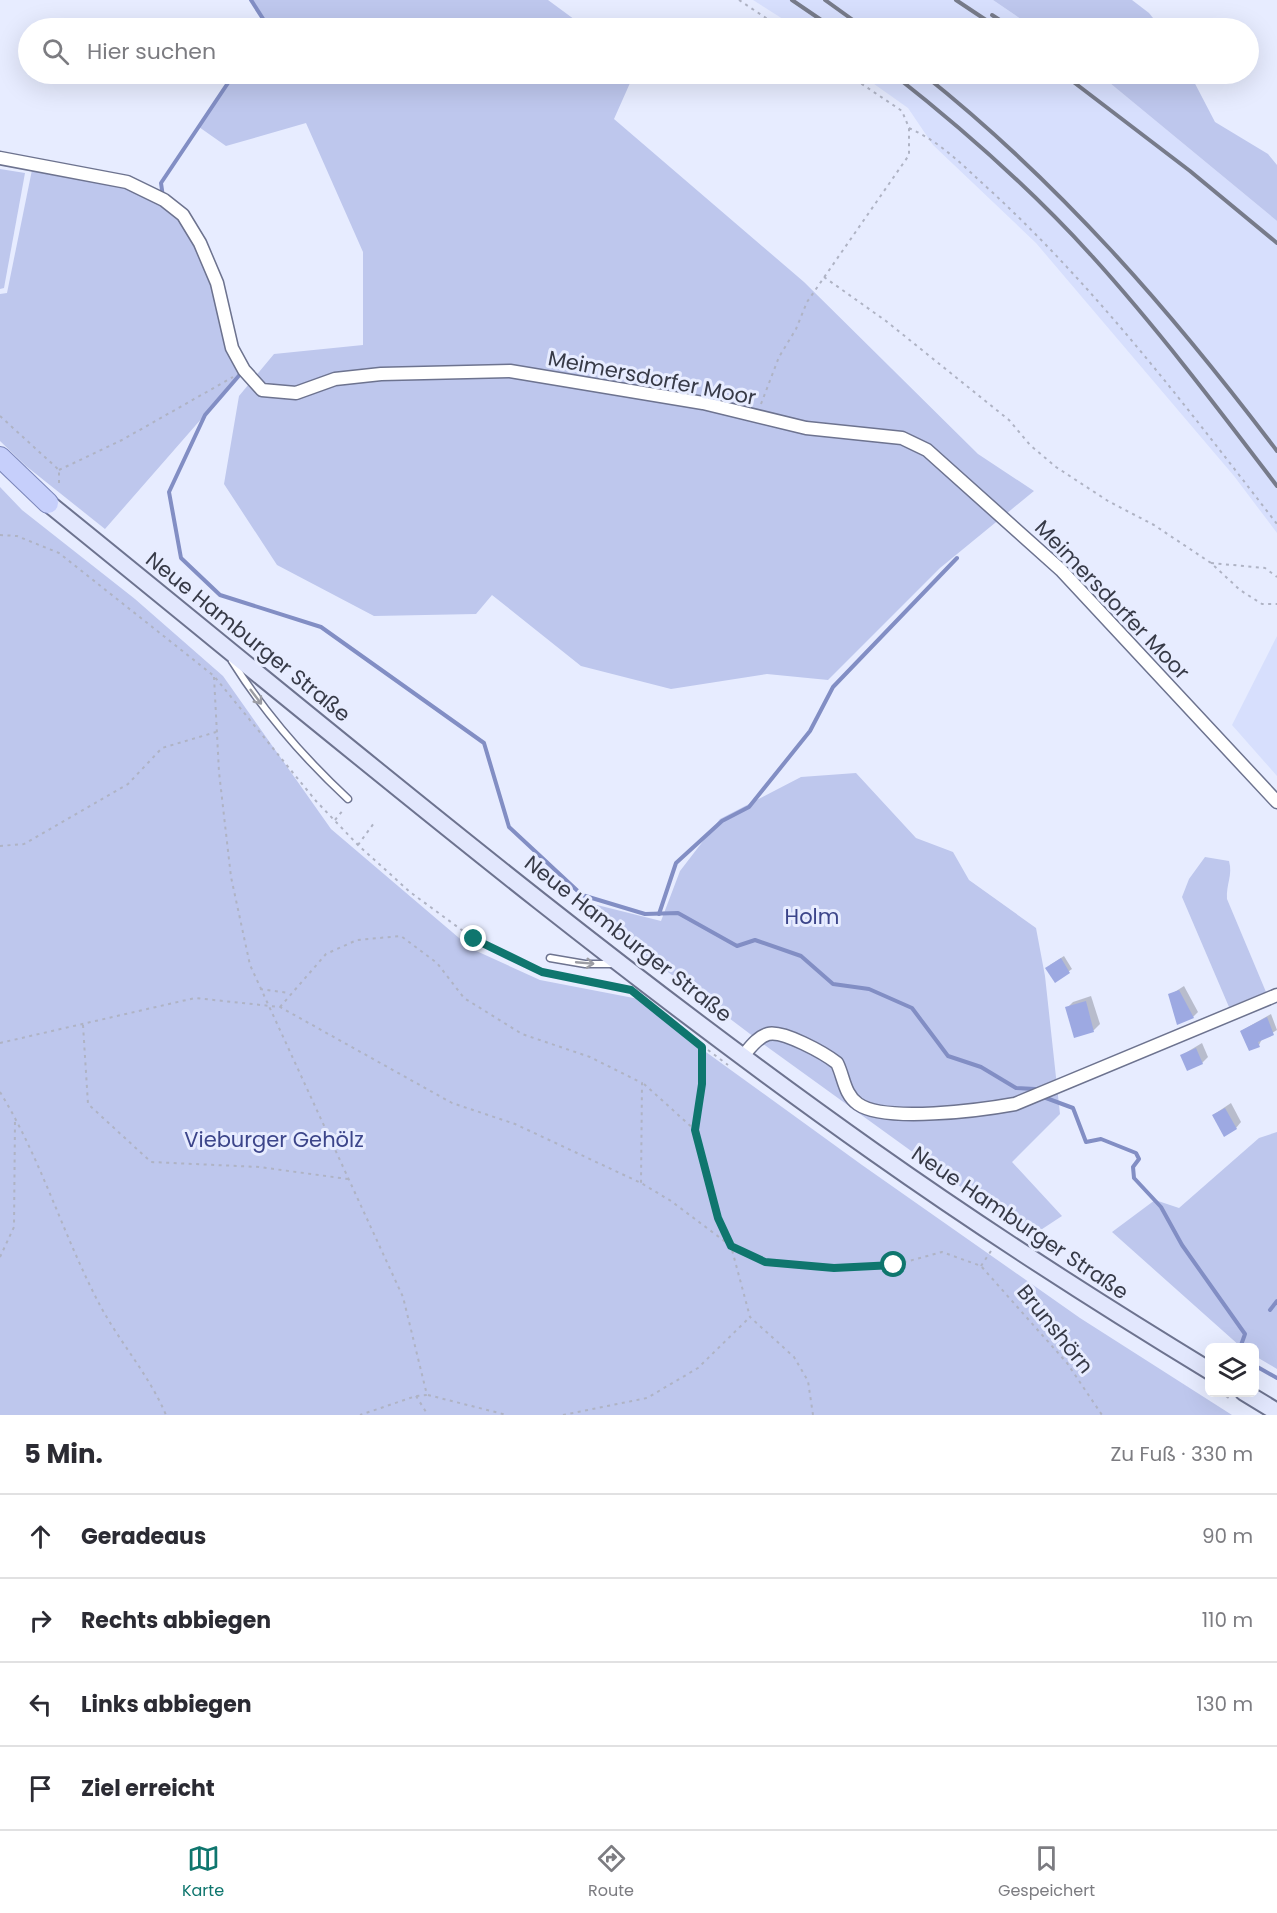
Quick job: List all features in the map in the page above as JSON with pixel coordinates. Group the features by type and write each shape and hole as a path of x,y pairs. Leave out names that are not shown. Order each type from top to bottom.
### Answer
{"main road":[{"path":"0,457 54,495"},
{"path":"0,472 54,495"},
{"name":"Neue Hamburger Straße","path":"54,495 224,648 620,964 738,1063 998,1237 1205,1368"},
{"path":"1252,1397 1277,1412"}],"street":[{"name":"Meimersdorfer Moor","path":"0,158 127,182 164,200 183,215 200,243 217,283 232,348 244,370 262,390 296,393 335,379 358,376 510,370 703,403 755,418 806,428 902,438 927,450 1061,570 1277,802"},
{"path":"738,1063 754,1043 768,1034 783,1035 837,1063 844,1087 858,1104 877,1111 974,1111 1015,1104 1277,995"}],"lane":[{"path":"224,648 254,695 349,800"},
{"path":"550,958 585,964 620,964"}],"path":[{"path":"739,0 766,18"},
{"path":"755,418 779,357 796,329 807,302 909,155 909,128 902,111 862,84"},
{"path":"909,128 934,139 1001,201 1100,303 1191,412 1277,524"},
{"path":"824,278 886,321 1009,420 1030,445 1056,466 1108,501 1154,525 1210,563 1240,590 1262,604 1276,603"},
{"path":"59,470 184,406 244,370"},
{"path":"0,416 59,470"},
{"path":"54,495 59,470"},
{"path":"0,535 17,536 59,553 214,676 316,801 358,845 410,892 474,939 542,972 631,990"},
{"path":"1210,563 1265,568 1277,577"},
{"path":"214,676 216,732 231,877 250,964 403,1298 427,1395"},
{"path":"0,846 24,844 128,784 162,748 216,732"},
{"path":"335,820 349,800"},
{"path":"358,845 374,823"},
{"path":"280,1007 289,993 326,954 357,940 401,936 437,963 464,998 522,1034 590,1057 642,1083 695,1130"},
{"path":"260,988 289,993"},
{"path":"0,1043 195,998 280,1007 452,1103 515,1124 641,1183 731,1246 765,1262 822,1267 894,1265 942,1252 981,1266 992,1250"},
{"path":"83,1025 88,1104 151,1162 259,1167 348,1179"},
{"path":"676,1026 702,1047 738,1063"},
{"path":"702,1047 702,1084 695,1130 718,1218 731,1246 750,1317 794,1357 808,1381 813,1415"},
{"path":"641,1183 642,1083"},
{"path":"0,1092 15,1116 67,1239 97,1299 166,1415"},
{"path":"0,1257 14,1227 15,1116"},
{"name":"Brunshörn","path":"981,1266 1067,1363 1102,1415"},
{"path":"563,1415 647,1398 698,1368 750,1317"},
{"path":"360,1415 416,1396 427,1395 507,1415"},
{"path":"416,1396 428,1415"}],"shaded area":[{"path":"753,0 993,0 1019,18 781,18"},
{"path":"874,84 1111,84 1277,221 1277,533 1234,476 1036,243 933,145 908,108"},
{"path":"1277,636 1277,776 1232,725"}],"green space":[{"path":"251,0 548,0 572,18 263,18"},
{"path":"993,0 1132,0 1153,18 1019,18"},
{"path":"227,84 630,84 614,119 804,282 978,454 1034,491 940,568 828,680 767,674 671,689 581,666 492,595 476,614 374,616 277,565 224,484 239,396 274,354 363,345 363,252 306,123 226,146 199,127"},
{"path":"1111,84 1195,84 1215,122 1268,154 1277,165 1277,221"},
{"path":"33,165 72,170 164,200 200,243 244,370 105,529 26,466 0,441 0,294 7,293"},
{"path":"0,169 25,173 4,288 0,289"},
{"name":"Vieburger Gehölz","path":"0,487 22,510 135,599 223,676 331,829 472,949 540,980 644,1000 699,1047 862,1165 1080,1318 1232,1415 0,1415"},
{"name":"Holm","path":"856,773 916,838 953,852 969,880 1036,928 1045,976 1060,1114 1012,1162 1062,1216 1030,1237 766,1046 578,904 597,905 661,921 680,871 720,819 801,777"},
{"path":"1205,857 1229,861 1227,899 1266,992 1229,1007 1182,897 1189,879"},
{"path":"1277,1132 1277,1369 1259,1358 1259,1343 1237,1343 1112,1232 1155,1200 1179,1208 1259,1138"}],"building":[{"path":"1061,958 1070,973 1055,983 1045,968"},
{"path":"1179,990 1194,1018 1177,1025 1168,994"},
{"path":"1086,1001 1094,1032 1074,1038 1065,1007"},
{"path":"1267,1017 1274,1035 1258,1042 1260,1047 1249,1051 1240,1031"},
{"path":"1196,1048 1203,1064 1187,1071 1180,1055"},
{"path":"1225,1108 1237,1129 1224,1137 1212,1115"}],"waterway":[{"path":"251,0 263,18"},
{"path":"163,197 161,183 227,84"},
{"path":"243,371 205,415 169,492 181,558 220,595 321,627 484,743 509,827 582,895 645,914 678,913 737,946 755,940 801,956 833,984 869,989 912,1008 948,1056 981,1067 1016,1088 1035,1089"},
{"path":"659,914 676,863 722,821 749,807 810,731 833,687 957,558"},
{"path":"1046,1098 1073,1108 1086,1142 1101,1139 1136,1153 1139,1159 1133,1167 1134,1178 1161,1207 1182,1245 1245,1334 1242,1343"},
{"path":"1270,1310 1277,1301"},
{"path":"1259,1368 1277,1378"}],"railway":[{"path":"792,0 818,18"},
{"path":"825,0 850,18"},
{"path":"956,0 983,18"},
{"path":"992,15 997,18"},
{"path":"905,84 996,160 1091,255 1163,340 1277,486"},
{"path":"935,84 1022,160 1112,251 1196,348 1277,451"},
{"path":"1076,84 1190,171 1277,243"}],"route":[{"path":"474,939 542,972 631,990 702,1047 702,1084 695,1130 718,1218 731,1246 765,1262 834,1268 894,1265"}]}
